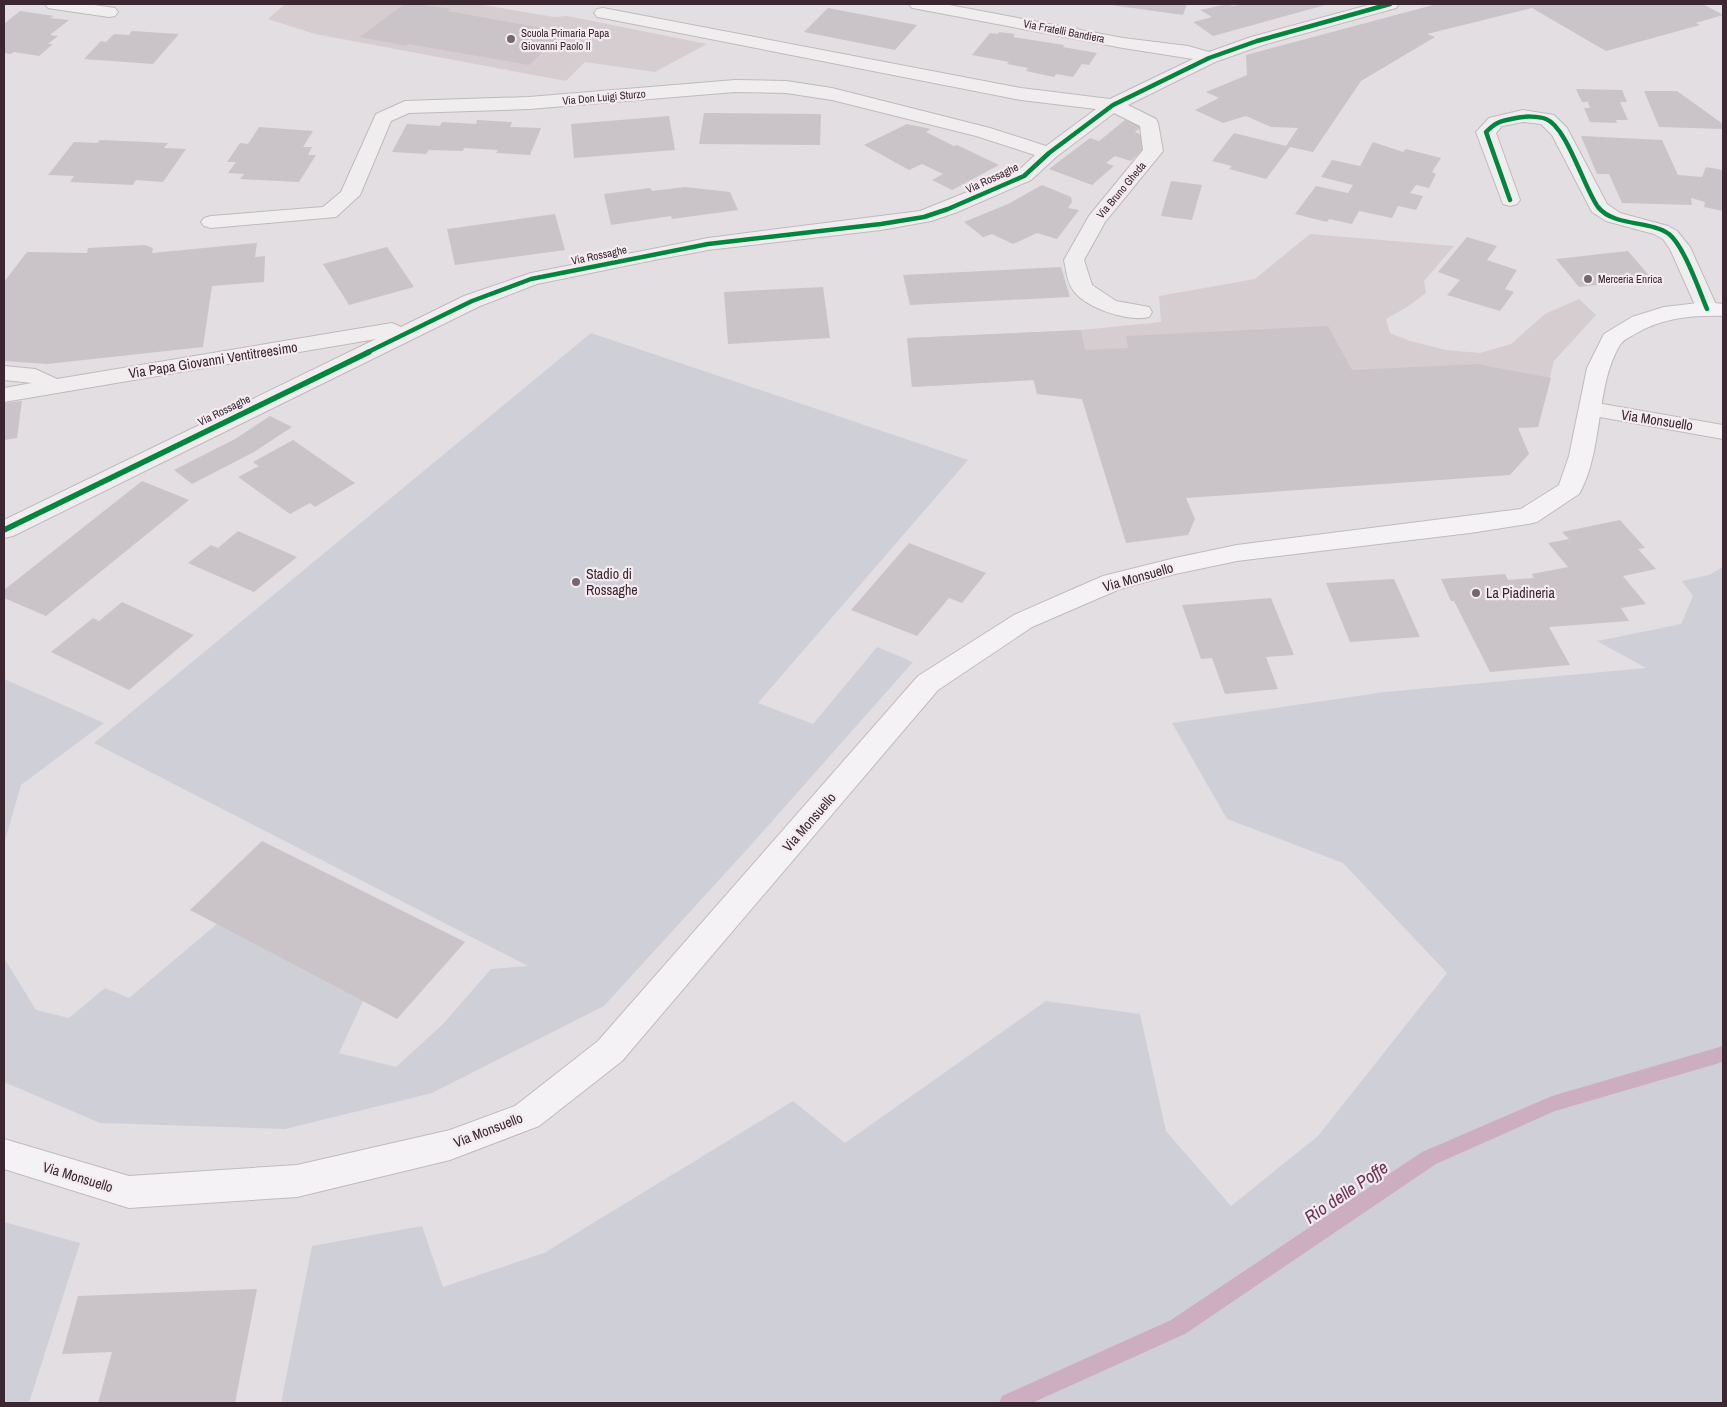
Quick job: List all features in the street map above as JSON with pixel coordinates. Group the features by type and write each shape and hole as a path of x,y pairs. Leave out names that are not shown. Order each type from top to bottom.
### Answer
{"main road":[{"name":"Via Monsuello","path":"4,1154 129,1192 297,1182 450,1145 527,1116 610,1052 928,684 936,678 1024,620 1112,582 1238,553 1470,526 1528,516 1570,489 1591,410 1598,368 1612,339 1640,322 1672,312 1715,310"}],"street":[{"path":"54,4 109,12"},
{"name":"Via Fratelli Bandiera","path":"918,4 1123,43 1188,51 1209,58"},
{"name":"Via Rossaghe","path":"4,530 472,301 531,279 708,244 881,224 924,217 948,209 1024,176 1049,153 1114,105 1209,58 1257,41 1390,4"},
{"path":"603,14 1020,94 1114,105"},
{"name":"Via Don Luigi Sturzo","path":"211,222 329,213 350,195 383,118 405,107 529,103 735,86 786,88 832,94 983,132 1049,153"},
{"name":"Via Bruno Gheda","path":"1114,105 1148,123 1153,151 1096,220 1074,260 1082,288 1108,306 1141,312"},
{"path":"1510,200 1486,132 1496,122 1523,116 1547,119 1560,132 1599,208 1613,217 1661,230 1670,235 1680,247 1715,310"},
{"name":"Via Papa Giovanni Ventitreesimo","path":"4,395 423,325"},
{"path":"4,373 35,376 55,386"},
{"name":"Via Monsuello","path":"1591,410 1723,432"}],"shaded area":[{"name":"Scuola Primaria Papa Giovanni Paolo II","path":"285,4 478,4 554,17 567,16 707,44 655,72 585,62 566,81 315,34 268,19"},
{"path":"1310,234 1454,246 1424,281 1426,293 1386,319 1390,333 1410,341 1446,350 1480,353 1511,344 1545,314 1579,299 1596,315 1554,361 1538,427 1518,428 1529,454 1114,503 1082,399 1037,394 1033,380 912,387 907,338 1081,330 1161,322 1159,296 1255,279"},
{"name":"Stadio di Rossaghe","path":"591,333 968,460 758,703 813,724 877,647 913,662 751,845 604,1006 432,1093 285,1129 100,1123 4,1082 4,958 36,1010 69,1018 105,988 129,998 217,924 363,1001 339,1053 396,1067 443,1024 491,969 528,966 94,743"},
{"path":"1723,567 1723,1403 281,1403 312,1246 422,1226 443,1287 544,1253 793,1101 845,1143 1046,1001 1140,1014 1166,1131 1231,1206 1318,1136 1447,973 1343,863 1227,819 1172,723 1385,692 1646,668 1597,641 1681,624 1693,596 1682,581 1709,575"},
{"path":"4,679 104,723 21,785 4,844"},
{"path":"4,1222 80,1243 29,1403 4,1403"}],"building":[{"path":"404,4 451,9 448,11 564,32 529,65 360,37"},
{"path":"1104,4 1187,4 1183,15"},
{"path":"1227,4 1233,6 1243,4 1329,4 1213,36 1193,22 1212,17 1200,10"},
{"path":"1437,4 1703,4 1723,15 1696,23 1700,25 1606,51 1532,8 1427,34 1435,37 1361,81 1313,152 1290,147 1266,179 1229,169 1232,166 1212,161 1234,133 1286,146 1298,128 1271,127 1246,116 1223,123 1195,110 1219,98 1206,92 1247,75 1246,55"},
{"path":"828,8 917,25 895,50 804,32"},
{"path":"20,11 69,20 50,35 58,36 48,44 53,44 39,56 14,52 11,54 4,53 4,24"},
{"path":"132,31 179,34 153,64 84,59 101,41 106,42 114,34 129,35"},
{"path":"999,32 1015,34 1013,37 1064,45 1063,47 1097,53 1089,65 1082,64 1073,77 1056,74 1054,77 1026,71 1028,68 1007,64 1009,62 972,55 990,33 998,34"},
{"path":"1576,89 1622,90 1627,102 1620,102 1628,120 1616,120 1617,123 1590,122 1584,108 1590,108 1588,102 1582,102"},
{"path":"1644,91 1677,91 1723,124 1723,129 1659,127"},
{"path":"704,113 821,114 820,145 699,144"},
{"path":"669,116 675,150 574,158 571,124"},
{"path":"477,120 512,122 510,127 541,128 530,155 496,153 498,150 464,148 463,151 429,150 426,154 392,152 407,124 440,126 442,122 476,124"},
{"path":"1125,120 1142,126 1135,132 1144,136 1142,150 1131,161 1115,156 1106,163 1114,166 1092,185 1049,169 1090,138 1099,141"},
{"path":"907,124 931,129 926,132 999,165 952,190 932,180 943,174 922,164 909,170 864,145"},
{"path":"259,127 313,131 303,147 312,147 308,155 316,155 299,182 240,179 244,174 228,173 236,162 227,162 240,143 248,144"},
{"path":"1581,136 1662,140 1678,175 1702,177 1706,167 1723,170 1723,211 1704,207 1705,202 1691,198 1692,205 1622,203 1609,174 1597,174"},
{"path":"100,140 168,143 164,148 186,149 163,182 136,180 133,185 70,182 74,176 48,175 74,142 97,143"},
{"path":"1373,142 1403,152 1406,149 1441,158 1432,172 1436,174 1429,188 1416,185 1410,193 1423,196 1416,210 1398,206 1392,218 1359,211 1352,224 1329,219 1327,222 1295,214 1316,186 1348,193 1353,185 1321,177 1332,160 1360,166"},
{"path":"1171,181 1202,185 1192,220 1161,216"},
{"path":"1042,185 1071,197 1072,202 1068,208 1079,210 1057,239 1037,233 1013,244 992,234 983,237 964,222 1008,204"},
{"path":"685,187 730,192 738,210 672,219 671,216 611,225 604,194 650,188 652,191"},
{"path":"555,214 565,250 455,265 447,229"},
{"path":"1467,237 1497,246 1487,260 1517,270 1505,289 1514,292 1500,311 1447,295 1460,280 1438,272"},
{"path":"257,243 255,257 265,256 264,282 212,286 203,347 47,364 4,361 4,282 27,252 87,253 88,248 145,245 153,248 152,253"},
{"path":"387,247 414,287 349,305 323,264"},
{"path":"1628,251 1652,279 1579,287 1556,259"},
{"path":"1061,267 1070,297 910,305 903,275"},
{"path":"823,287 830,338 728,344 724,292"},
{"path":"1328,326 1352,370 1478,364 1551,378 1538,427 1518,428 1529,454 1510,475 1186,498 1195,519 1188,535 1126,543 1082,399 1037,394 1034,380 912,387 907,338 1081,330 1085,350 1128,348 1126,336"},
{"path":"22,401 17,438 4,440 4,403"},
{"path":"270,416 292,427 254,452 192,484 174,470 235,439"},
{"path":"293,440 355,483 315,507 310,503 290,514 238,477 259,466 253,462"},
{"path":"142,481 189,500 46,616 4,598 4,590"},
{"path":"1620,520 1645,548 1638,549 1656,569 1623,576 1646,604 1621,608 1629,621 1549,627 1570,665 1490,672 1441,579 1505,574 1508,580 1534,578 1532,574 1568,567 1548,543 1569,539 1562,532"},
{"path":"238,531 297,557 254,592 188,563 211,545 218,548"},
{"path":"909,543 986,573 962,603 949,598 917,636 851,610"},
{"path":"1394,579 1420,637 1350,642 1326,583"},
{"path":"1271,598 1294,655 1266,657 1278,689 1225,694 1212,658 1201,659 1182,605"},
{"path":"122,602 194,635 129,690 51,652 93,618 99,621"},
{"path":"262,841 465,942 397,1019 190,910"},
{"path":"257,1289 235,1403 98,1403 112,1352 62,1354 78,1296"}],"waterway":[{"name":"Rio delle Poffe","path":"1009,1403 1178,1327 1429,1158 1552,1104 1723,1054"}],"cycle path":[{"path":"4,530 472,301 531,279 654,254 708,244 881,224 924,217 948,209 1024,176 1049,153 1113,105 1209,58 1257,41 1390,4"},
{"path":"1510,200 1486,132 1496,122 1523,116 1547,119 1560,132 1599,208 1613,217 1661,230 1670,235 1680,247 1707,309"}],"place":[{"name":"Scuola Primaria Papa Giovanni Paolo II","path":"511,39"},
{"name":"Merceria Enrica","path":"1588,279"},
{"name":"Stadio di Rossaghe","path":"576,582"},
{"name":"La Piadineria","path":"1476,593"}]}
